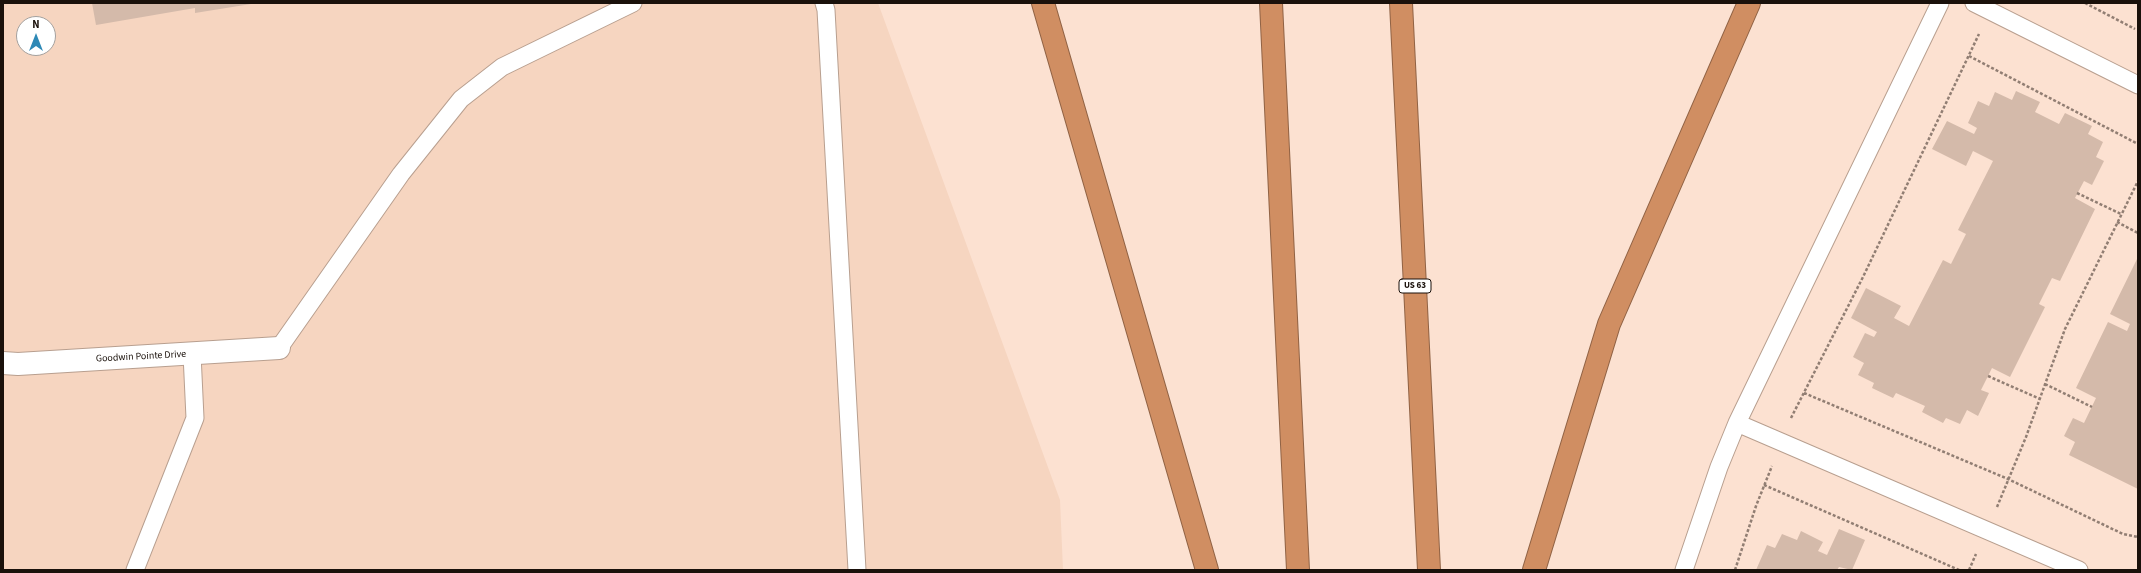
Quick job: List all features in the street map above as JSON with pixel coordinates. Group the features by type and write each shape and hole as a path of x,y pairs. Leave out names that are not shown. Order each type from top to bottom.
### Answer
{"highway":[{"path":"1043,3 1207,570"},
{"path":"1271,3 1298,570"},
{"name":"US 63","path":"1401,3 1429,570"},
{"path":"1534,570 1609,324 1749,3"}],"street":[{"name":"Goodwin Pointe Drive","path":"3,363 18,364 279,348"}],"lane":[{"path":"279,348 402,174 461,99 502,66 633,3"},
{"path":"824,3 826,10 856,570"},
{"path":"1684,570 1719,467 1736,423 1940,3"},
{"path":"1974,3 2138,85"},
{"path":"135,570 195,418 192,354"},
{"path":"1736,423 2079,570"}],"path":[{"path":"2085,3 2135,29"},
{"path":"1791,419 1862,277 1980,32"},
{"path":"1969,56 2138,144"},
{"path":"1996,508 2040,399 2065,329 2138,181"},
{"path":"2077,193 2121,214"},
{"path":"2117,222 2138,233"},
{"path":"1988,376 2040,399"},
{"path":"2045,384 2092,407"},
{"path":"1804,393 2008,479 2123,534 2138,536"},
{"path":"1735,570 1764,486 1774,462"},
{"path":"1764,486 1958,570"},
{"path":"1969,570 1979,548"}],"shaded area":[{"path":"3,3 878,3 1060,500 1063,570 3,570"}],"building":[{"path":"92,3 251,4 195,13 195,8 96,25"},
{"path":"2016,91 2040,102 2035,112 2059,124 2065,113 2092,126 2088,134 2103,142 2096,157 2104,161 2092,185 2084,181 2075,198 2095,209 2060,281 2052,278 2039,304 2045,307 2010,377 1992,368 1981,390 1989,393 1978,416 1967,410 1960,424 1946,418 1943,423 1922,412 1925,406 1896,393 1893,398 1872,388 1874,383 1858,375 1864,363 1853,357 1865,333 1874,337 1877,332 1851,318 1866,288 1901,306 1894,318 1909,326 1943,260 1951,264 1966,234 1958,230 1993,161 1973,151 1966,166 1932,149 1947,121 1974,134 1977,128 1968,123 1978,101 1989,106 1995,92 2012,100"},
{"path":"2138,257 2138,489 2069,455 2075,442 2064,436 2073,418 2084,423 2096,398 2076,388 2108,322 2127,331 2130,324 2110,314"},
{"path":"1839,529 1865,540 1852,570 1839,567 1837,570 1756,570 1767,545 1775,548 1782,534 1797,540 1801,531 1823,542 1818,551 1827,555"}]}
